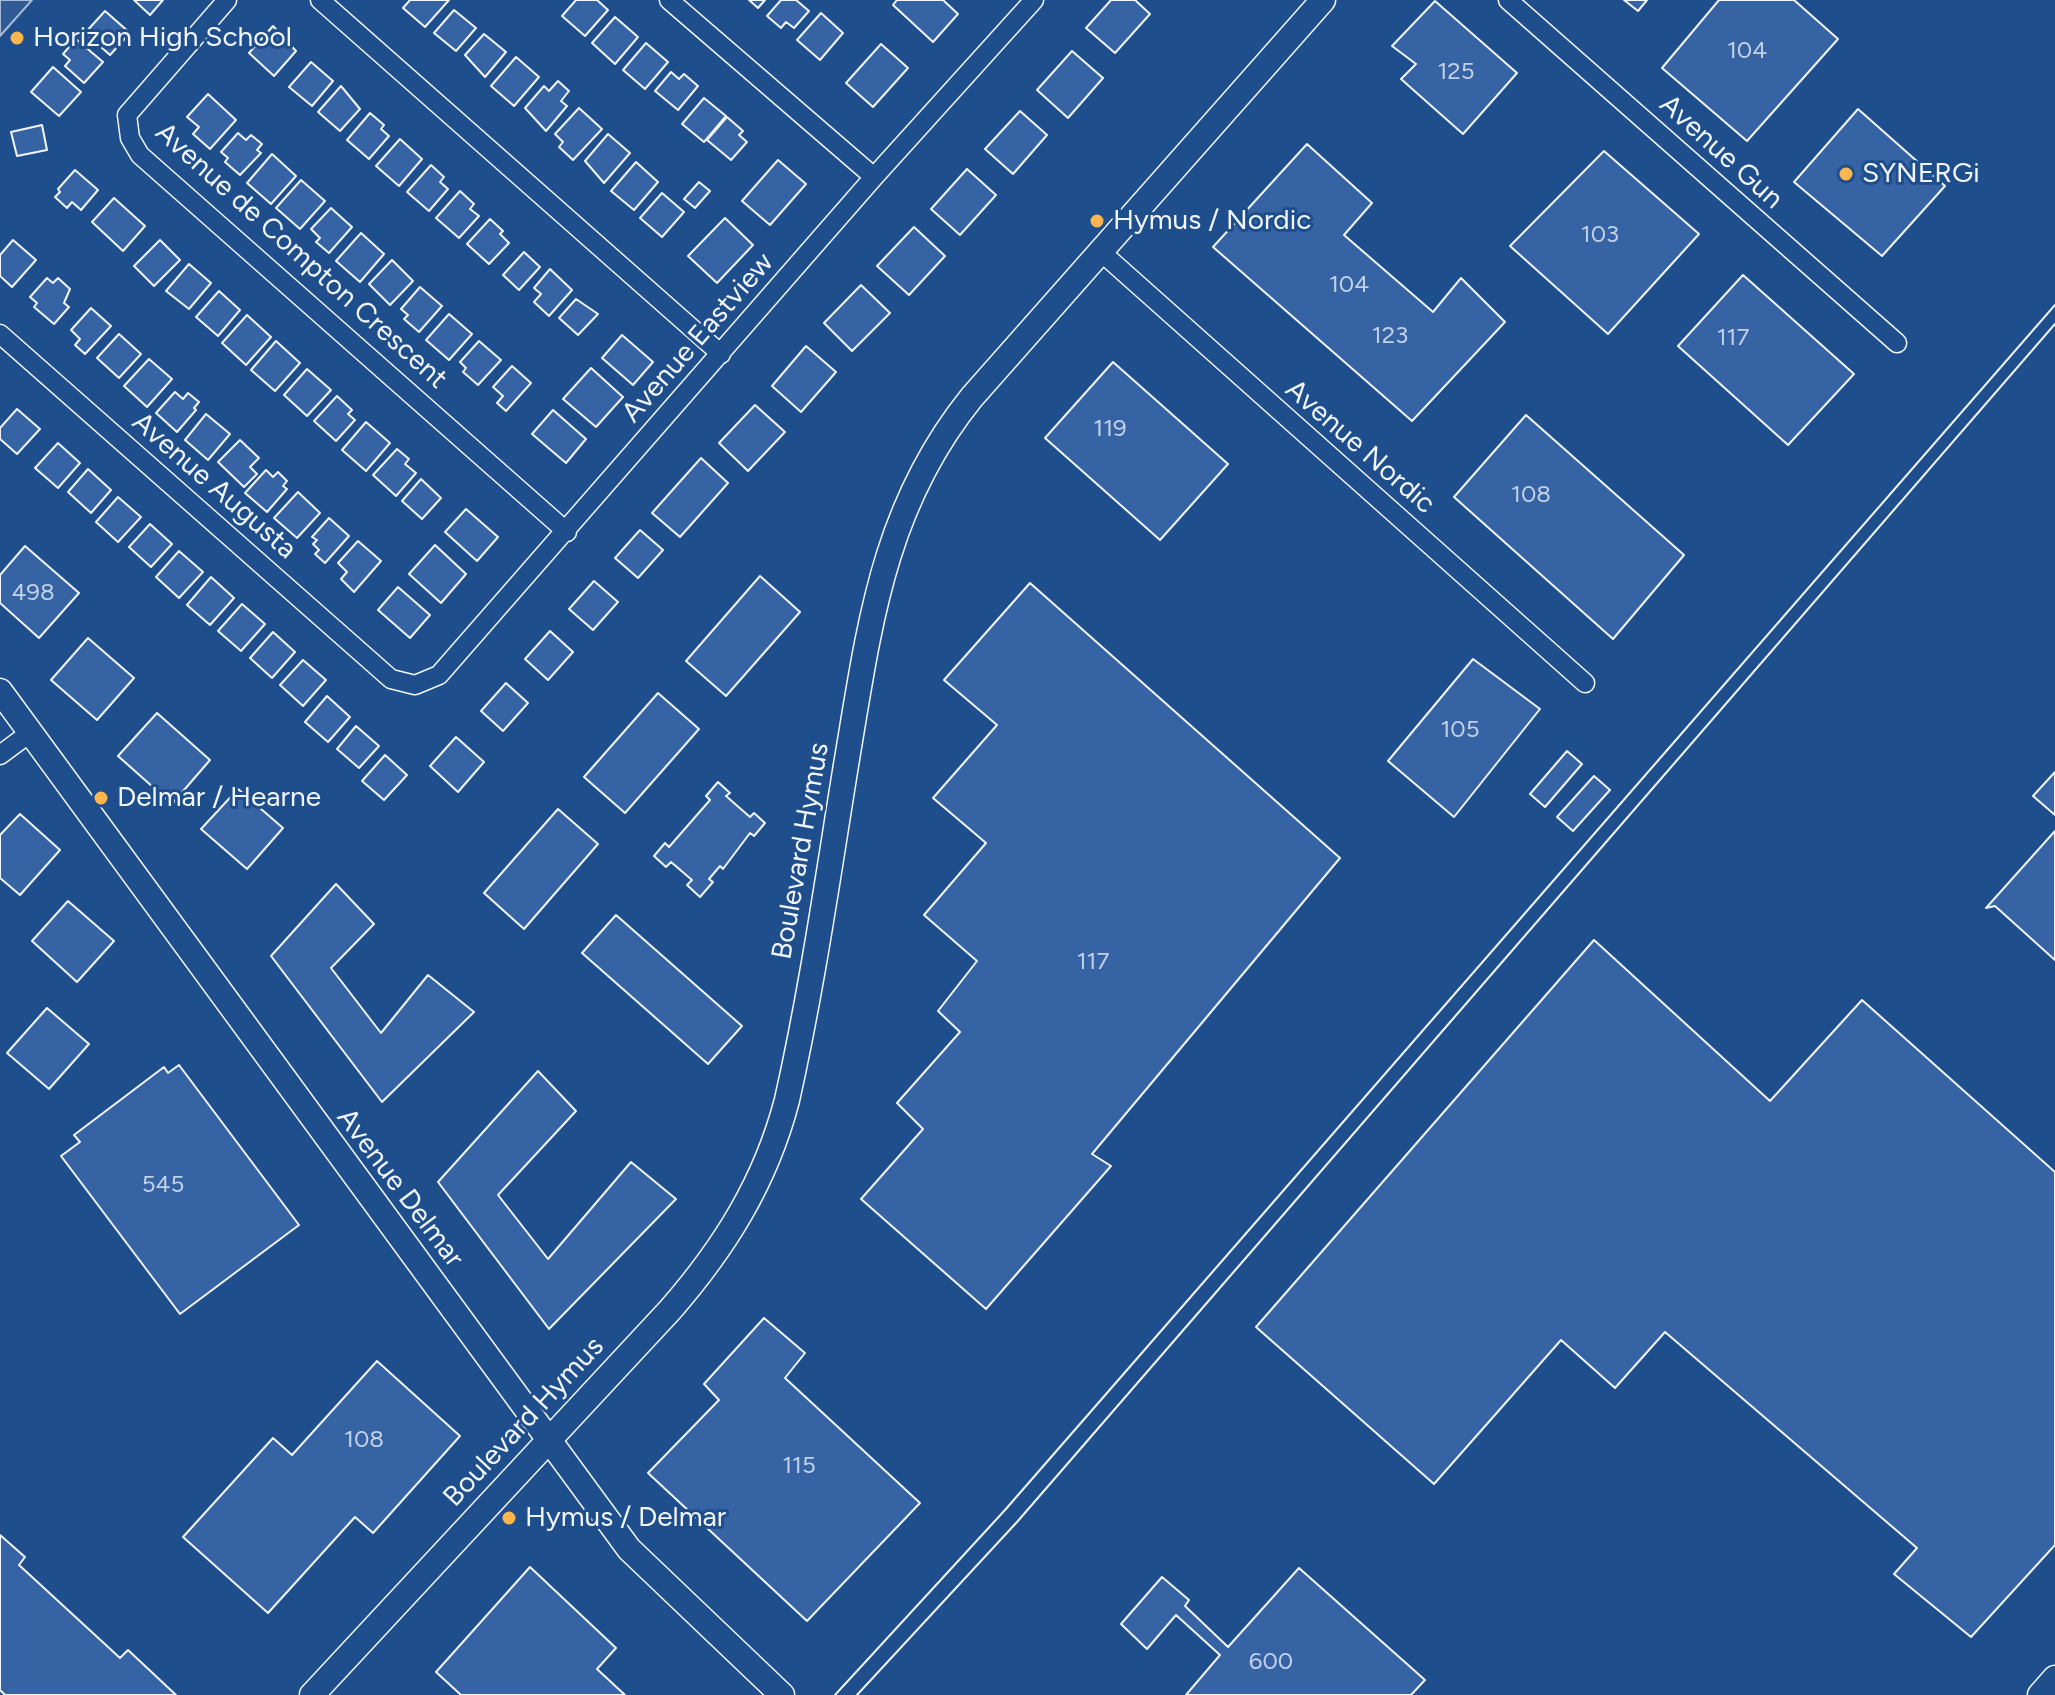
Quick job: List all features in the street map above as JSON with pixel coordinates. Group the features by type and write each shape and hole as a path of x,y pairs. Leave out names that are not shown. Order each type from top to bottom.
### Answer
{"street":[{"name":"Avenue de Compton Crescent","path":"227,0 127,115 130,138 140,155 567,532"},
{"path":"320,0 721,354"},
{"path":"669,0 874,177"},
{"name":"Boulevard Hymus","path":"312,1695 712,1260 755,1188 777,1134 792,1078 870,630 896,527 920,472 950,425 1323,0"},
{"name":"Avenue Gun","path":"1508,0 1897,343"},
{"name":"Avenue Eastview","path":"391,679 415,685 439,675 1031,1"},
{"name":"Avenue Nordic","path":"1100,251 1585,683"},
{"name":"Avenue Augusta","path":"0,334 391,679"},
{"name":"Avenue Delmar","path":"0,691 640,1562 782,1695"},
{"path":"0,755 31,732"},
{"path":"2040,1695 2055,1678"}],"shaded area":[{"path":"0,0 32,0 0,36"}],"building":[{"path":"134,0 163,0 150,15"},
{"path":"410,0 449,0 425,27 403,8"},
{"path":"576,0 597,0 608,10 585,36 562,16"},
{"path":"749,0 765,0 758,8"},
{"path":"781,0 796,0 809,11 794,28 786,22 781,28 767,16"},
{"path":"897,0 943,0 958,14 933,42 893,5"},
{"path":"1111,0 1135,0 1150,14 1115,53 1086,28"},
{"path":"1624,0 1647,0 1638,11"},
{"path":"1719,0 1794,0 1838,39 1747,141 1662,68"},
{"path":"1435,1 1517,73 1463,134 1401,79 1416,64 1392,46"},
{"path":"454,10 476,28 456,51 434,33"},
{"path":"105,11 130,33 110,55 85,33"},
{"path":"821,13 843,33 820,60 797,40"},
{"path":"615,17 638,37 615,64 592,43"},
{"path":"273,26 296,51 274,76 249,53"},
{"path":"484,34 506,52 485,77 465,55"},
{"path":"76,39 103,62 84,83 65,66 70,60 63,54"},
{"path":"646,43 668,62 645,89 623,70"},
{"path":"881,44 908,68 873,107 846,83"},
{"path":"1072,51 1103,78 1068,118 1037,90"},
{"path":"516,57 539,77 514,106 491,86"},
{"path":"311,62 333,81 312,106 289,87"},
{"path":"53,67 81,92 59,116 31,92"},
{"path":"671,72 679,79 684,74 698,86 678,110 655,91"},
{"path":"558,81 569,91 561,101 567,106 546,131 525,108 544,86 549,91"},
{"path":"341,86 360,109 340,131 318,112"},
{"path":"208,94 236,120 210,149 193,134 199,127 187,117"},
{"path":"704,98 726,116 704,142 682,124"},
{"path":"579,108 602,129 573,160 559,147 563,142 555,134"},
{"path":"1858,109 1945,186 1882,256 1794,182"},
{"path":"1020,111 1047,135 1013,174 985,149"},
{"path":"370,113 384,125 381,129 389,136 369,159 347,140"},
{"path":"727,117 743,131 739,135 747,142 731,160 707,140"},
{"path":"42,125 47,150 17,156 11,132"},
{"path":"238,133 246,140 251,135 262,144 257,150 261,153 240,175 225,162 228,158 221,152"},
{"path":"608,134 630,153 604,183 585,161"},
{"path":"400,139 422,159 399,186 376,166"},
{"path":"1307,144 1372,203 1344,235 1433,312 1461,278 1505,322 1412,421 1213,247"},
{"path":"1604,151 1699,234 1608,334 1510,246"},
{"path":"272,154 296,176 271,204 247,183"},
{"path":"778,160 806,184 770,225 742,201"},
{"path":"636,162 658,182 634,210 611,191"},
{"path":"431,165 444,177 440,182 448,189 429,211 407,192"},
{"path":"967,169 996,195 960,235 931,209"},
{"path":"75,170 98,190 81,210 72,202 67,208 55,197"},
{"path":"301,180 325,201 300,229 276,208"},
{"path":"699,182 710,191 695,208 684,199"},
{"path":"460,191 474,204 470,209 479,216 459,238 436,218"},
{"path":"662,193 684,212 662,237 640,218"},
{"path":"114,198 145,226 123,251 92,222"},
{"path":"331,208 352,227 329,253 316,242 320,238 311,229"},
{"path":"725,218 753,245 717,283 688,256"},
{"path":"490,219 503,231 500,234 509,243 489,264 467,244"},
{"path":"914,227 945,256 909,295 877,266"},
{"path":"361,233 384,254 360,282 336,261"},
{"path":"13,240 36,260 12,287 0,276 0,255"},
{"path":"160,240 180,260 154,286 134,266"},
{"path":"524,252 540,267 519,290 503,275"},
{"path":"392,260 413,281 390,305 369,284"},
{"path":"189,264 211,283 189,309 166,291"},
{"path":"550,269 572,290 549,316 534,302 541,294 534,288"},
{"path":"1743,275 1854,374 1788,445 1678,346"},
{"path":"47,278 53,283 58,278 70,289 64,303 69,307 54,324 34,307 37,303 30,297"},
{"path":"861,285 890,313 852,351 824,323"},
{"path":"420,287 442,306 419,332 404,319 408,315 401,309"},
{"path":"219,291 240,310 218,336 196,317"},
{"path":"576,299 598,314 578,335 559,318"},
{"path":"91,308 111,326 85,354 75,345 80,339 71,330"},
{"path":"449,314 472,334 449,360 426,340"},
{"path":"247,315 271,337 246,365 222,343"},
{"path":"119,334 141,354 119,378 97,358"},
{"path":"622,335 653,362 633,385 602,358"},
{"path":"276,341 300,363 275,391 251,370"},
{"path":"479,341 501,360 478,385 463,372 466,368 460,362"},
{"path":"806,346 836,372 801,412 772,386"},
{"path":"149,359 172,379 147,407 124,386"},
{"path":"1113,362 1228,464 1160,540 1045,438"},
{"path":"512,366 531,383 506,411 497,403 503,396 493,387"},
{"path":"591,368 623,397 596,427 563,399"},
{"path":"307,369 331,390 307,416 284,395"},
{"path":"175,392 183,399 188,393 199,402 177,432 156,413"},
{"path":"337,396 352,410 348,414 355,420 336,441 314,421"},
{"path":"755,405 785,432 748,471 719,443"},
{"path":"17,409 40,429 17,454 0,439 0,428"},
{"path":"553,410 586,439 566,463 532,434"},
{"path":"206,414 230,434 208,460 185,440"},
{"path":"1526,415 1684,555 1613,639 1454,497"},
{"path":"366,422 390,443 366,471 342,450"},
{"path":"240,440 259,458 250,467 257,474 244,487 218,462"},
{"path":"58,443 80,463 58,488 35,468"},
{"path":"397,449 409,459 405,464 416,473 396,496 373,475"},
{"path":"701,458 728,483 680,537 652,513"},
{"path":"88,469 111,490 91,513 68,492"},
{"path":"266,470 273,477 278,472 287,481 283,486 287,489 267,512 245,493"},
{"path":"421,479 441,498 422,519 402,501"},
{"path":"298,492 320,513 297,538 274,518"},
{"path":"118,497 141,517 118,542 96,522"},
{"path":"466,509 498,537 477,561 445,532"},
{"path":"329,518 349,536 325,563 315,554 319,550 313,544 317,540 312,537"},
{"path":"150,524 172,544 151,567 129,547"},
{"path":"640,530 663,550 638,578 615,558"},
{"path":"358,541 381,561 354,592 341,579 347,572 338,563"},
{"path":"435,545 466,574 441,603 409,574"},
{"path":"25,546 79,593 39,638 0,603 0,575"},
{"path":"179,551 203,572 179,598 156,577"},
{"path":"760,576 800,612 726,696 686,661"},
{"path":"211,577 234,598 210,625 187,605"},
{"path":"594,581 618,602 593,630 569,609"},
{"path":"1030,583 1340,858 1092,1154 1111,1166 986,1309 861,1199 923,1129 897,1103 960,1032 938,1011 977,961 924,915 986,843 933,798 997,725 944,680"},
{"path":"398,587 430,615 410,638 378,610"},
{"path":"242,604 265,624 241,651 218,631"},
{"path":"550,631 573,652 548,680 525,659"},
{"path":"273,632 295,652 272,678 250,658"},
{"path":"88,638 134,678 97,720 51,680"},
{"path":"1473,659 1540,709 1454,817 1388,761"},
{"path":"303,660 326,680 303,706 280,685"},
{"path":"506,683 528,703 503,731 481,711"},
{"path":"658,693 699,729 625,813 584,777"},
{"path":"327,696 350,717 328,742 305,722"},
{"path":"157,713 210,760 172,804 118,756"},
{"path":"356,726 379,746 359,768 337,749"},
{"path":"456,737 484,762 458,792 430,766"},
{"path":"1567,751 1582,764 1545,807 1530,794"},
{"path":"385,755 407,775 384,800 362,781"},
{"path":"2055,772 2055,815 2033,796"},
{"path":"1594,776 1610,790 1573,831 1557,817"},
{"path":"718,782 730,793 726,796 750,817 754,813 765,823 754,836 750,833 723,869 720,866 709,879 713,882 700,897 687,885 692,880 671,862 666,867 654,856 665,843 669,847 710,800 706,796"},
{"path":"238,789 283,828 247,869 201,829"},
{"path":"558,809 598,844 524,929 484,893"},
{"path":"20,814 60,850 20,895 0,878 0,835"},
{"path":"2055,831 2055,960 1995,906 1986,908"},
{"path":"336,884 374,924 331,968 381,1033 428,975 474,1012 382,1102 271,956"},
{"path":"68,901 114,941 77,982 32,941"},
{"path":"616,915 742,1026 708,1064 582,953"},
{"path":"1594,940 1770,1101 1862,1000 2055,1172 2055,1545 1971,1637 1894,1574 1917,1548 1665,1332 1615,1388 1561,1340 1434,1484 1256,1327"},
{"path":"47,1008 89,1044 49,1089 7,1053"},
{"path":"179,1065 299,1225 180,1314 61,1156 80,1142 74,1135 164,1067 168,1073"},
{"path":"538,1071 576,1111 498,1195 548,1259 631,1162 676,1199 549,1329 438,1182"},
{"path":"764,1318 805,1353 785,1378 920,1503 807,1621 648,1473 719,1400 704,1384"},
{"path":"377,1361 460,1436 373,1533 355,1517 268,1613 183,1537 273,1438 292,1455"},
{"path":"0,1535 25,1557 19,1565 120,1658 128,1650 176,1695 5,1695 0,1690"},
{"path":"530,1567 616,1648 597,1669 625,1695 461,1695 436,1672"},
{"path":"1299,1568 1425,1680 1411,1695 1186,1695 1220,1655 1176,1615 1147,1649 1121,1624 1162,1577 1189,1600 1185,1606 1228,1647"}],"tram line":[{"path":"835,1695 1005,1510 2055,305"},
{"path":"857,1695 1017,1522 2055,324"}],"place":[{"name":"Horizon High School","path":"17,38"},
{"name":"SYNERGi","path":"1846,174"},
{"name":"Hymus / Nordic","path":"1097,221"},
{"name":"Delmar / Hearne","path":"101,798"},
{"name":"Hymus / Delmar","path":"509,1518"}]}
